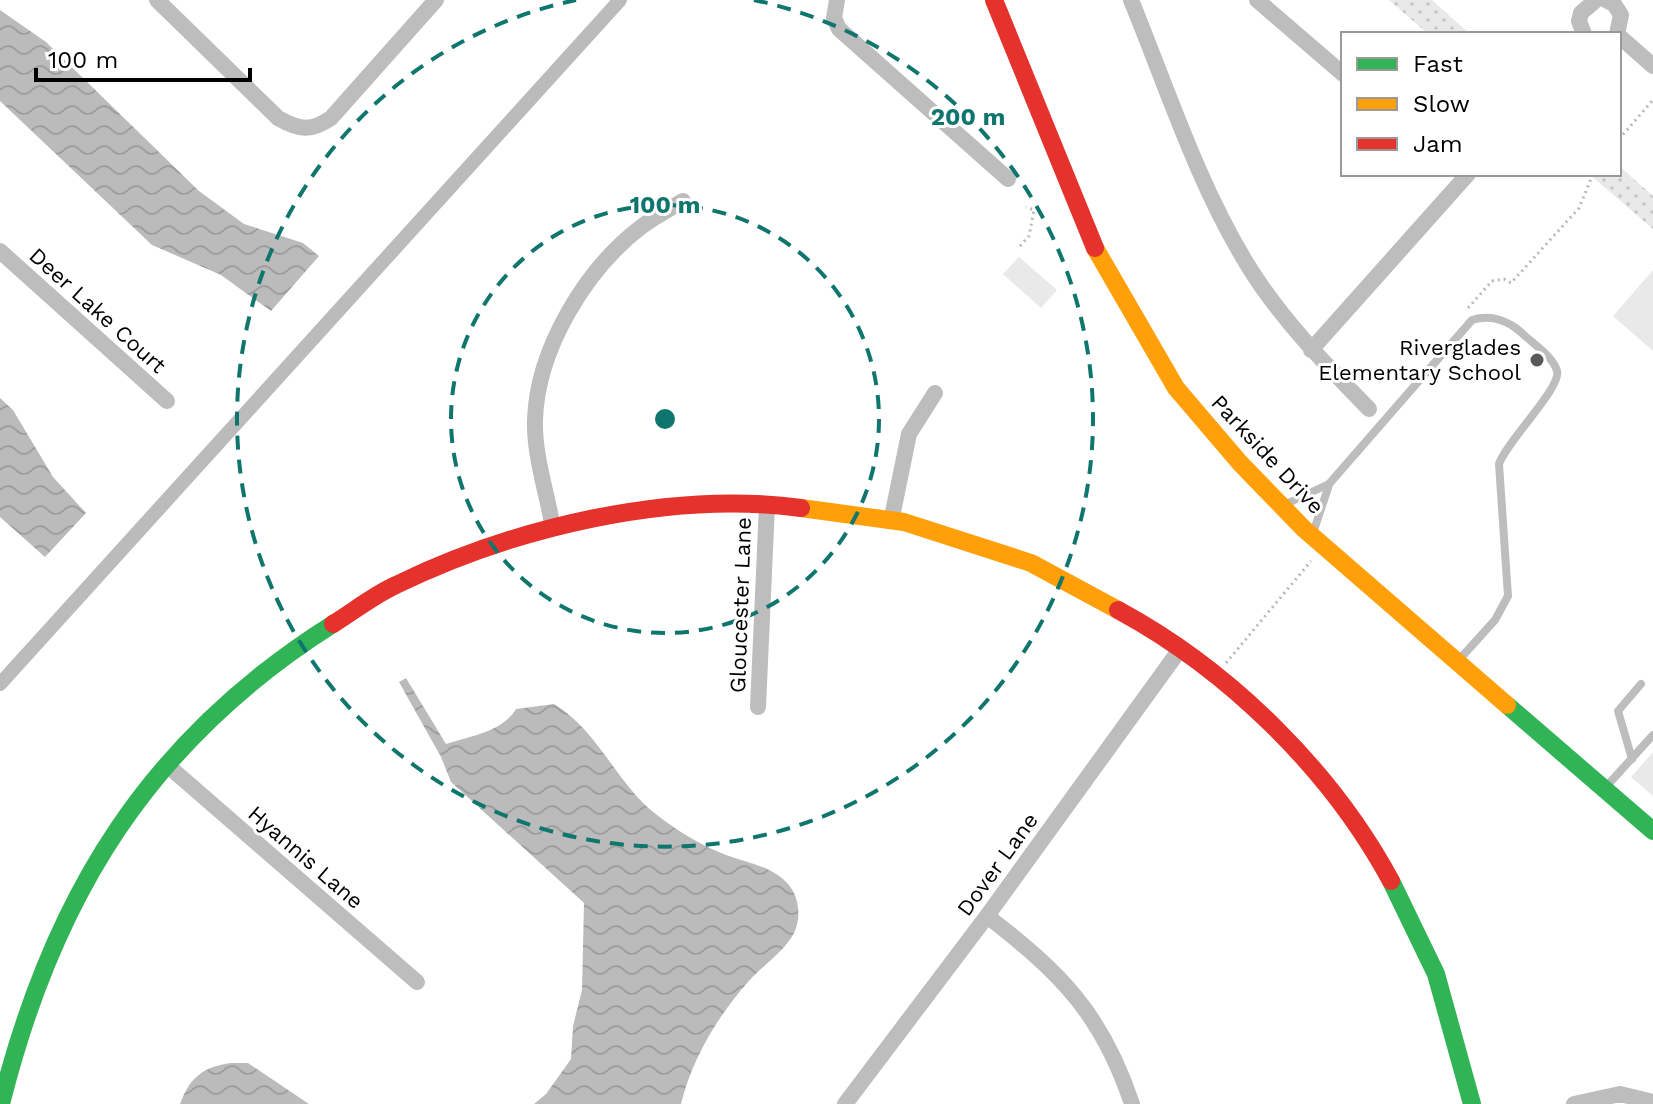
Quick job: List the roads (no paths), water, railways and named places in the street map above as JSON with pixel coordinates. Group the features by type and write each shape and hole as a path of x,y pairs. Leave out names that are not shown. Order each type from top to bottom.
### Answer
{"street":[{"path":"157,0 278,118 294,127 308,130 331,118 436,0"},
{"path":"837,0 834,18 839,29 1008,179"},
{"name":"Parkside Drive","path":"994,0 1100,260 1176,388 1281,506 1312,536 1653,831"},
{"path":"1131,0 1219,214 1247,265 1311,350 1369,409"},
{"path":"1257,0 1341,72"},
{"path":"1612,1 1621,15 1618,32"},
{"path":"1583,32 1579,21 1586,2"},
{"path":"1621,38 1653,66"},
{"path":"1311,350 1463,176"},
{"path":"552,523 535,421 550,348 565,316 612,256 640,227 683,201"},
{"name":"Deer Lake Court","path":"0,251 167,401"},
{"path":"892,517 909,434 935,393"},
{"path":"1,1104 12,1053 39,972 68,910 130,808 224,705 297,642 414,574 480,546 552,523 700,503 822,506 892,517 998,548 1060,574 1181,648 1216,675 1281,735 1324,786 1403,904 1437,975 1472,1104"},
{"name":"Gloucester Lane","path":"758,707 767,505"},
{"name":"Dover Lane","path":"845,1104 987,916 1181,648"},
{"name":"Hyannis Lane","path":"167,765 417,982"},
{"path":"987,916 1068,984 1095,1021 1121,1071 1132,1104"},
{"path":"1574,1104 1620,1094 1653,1102"}],"lane":[{"path":"1312,536 1329,484 1472,320 1494,318 1515,327 1548,357 1557,371 1556,385 1505,447 1499,464 1508,596 1495,620 1457,661"},
{"path":"1281,506 1329,484"},
{"path":"1632,759 1618,711 1641,684"},
{"path":"1604,789 1653,735"}],"water":[{"path":"0,10 46,42 199,191 244,224 303,243 319,256 271,311 221,275 152,245 0,101"},
{"path":"0,398 13,410 53,477 86,513 45,557 0,517"},
{"path":"406,678 446,744 494,728 516,709 554,704 570,715 596,743 630,789 657,815 709,847 772,872 794,893 798,920 794,933 779,953 748,982 716,1024 692,1071 681,1104 534,1104 546,1094 571,1059 573,1026 582,990 584,903 451,782 441,757 399,682"},
{"path":"248,1063 309,1104 180,1104 188,1087 199,1075 213,1067"}],"waterway":[{"path":"0,684 620,0"}],"place":[{"name":"Riverglades Elementary School","path":"1537,360"}]}
